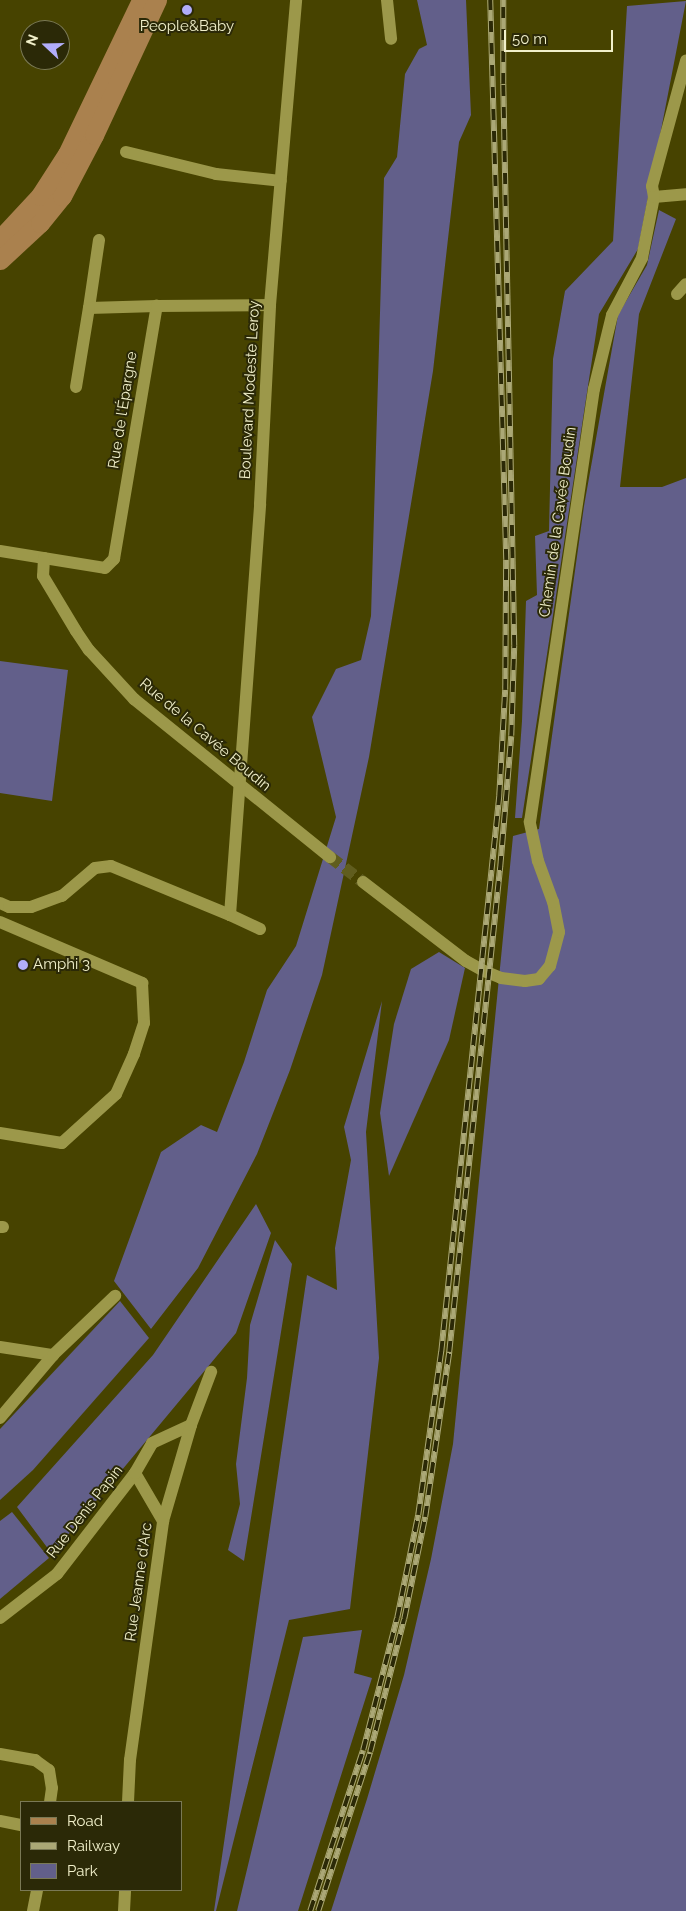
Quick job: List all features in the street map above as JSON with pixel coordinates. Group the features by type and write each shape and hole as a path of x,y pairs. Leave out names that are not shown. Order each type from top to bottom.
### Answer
{"main road":[{"path":"0,239 40,196 67,154 141,0"},
{"path":"0,260 40,223 62,196 94,135 157,0"}],"street":[{"name":"Boulevard Modeste Leroy","path":"230,915 263,455 270,305 296,0"},
{"path":"387,0 391,39"},
{"name":"Chemin de la Cavée Boudin","path":"363,882 475,967 500,978 525,981 539,979 550,966 559,932 554,902 538,862 530,822 594,389 612,315 642,258 654,197 652,186 686,61"},
{"path":"126,152 216,174 281,181"},
{"path":"654,197 686,194"},
{"path":"76,387 99,240"},
{"path":"676,294 686,284"},
{"path":"89,308 270,305"},
{"name":"Rue de l'Épargne","path":"44,558 105,568 114,559 156,306"},
{"path":"0,551 44,558"},
{"name":"Rue de la Cavée Boudin","path":"44,558 43,576 89,650 134,700 199,753 239,782 330,857"},
{"path":"0,903 9,907 32,907 62,896 95,868 111,866 260,929"},
{"path":"0,922 142,983 144,1023 134,1054 116,1094 62,1143 0,1133"},
{"path":"0,1418 53,1355 115,1296"},
{"path":"0,1347 53,1355"},
{"name":"Rue Jeanne d'Arc","path":"128,1801 130,1760 163,1521 191,1425 210,1372"},
{"name":"Rue Denis Papin","path":"0,1618 57,1574 135,1473 152,1443 191,1425"},
{"path":"135,1473 163,1521"},
{"path":"0,1754 35,1760 49,1770 52,1788 50,1801"},
{"path":"0,1821 20,1825"},
{"path":"33,1911 37,1891"},
{"path":"124,1911 125,1891"}],"green space":[{"path":"417,0 466,0 471,115 459,142 433,371 369,757 322,975 290,1070 257,1154 198,1268 151,1329 114,1281 161,1152 201,1125 217,1132 244,1062 267,990 296,946 336,817 312,717 336,669 361,660 371,616 384,178 397,157 405,74 419,49 427,45"},
{"path":"686,1 638,249 599,314 522,818 515,818 522,721 526,601 537,595 535,536 549,531 553,359 565,291 613,241 627,6"},
{"path":"659,210 676,219 639,314 620,487 662,487 686,478 686,1911 331,1911 404,1675 431,1559 453,1444 513,836 539,829 584,506 618,315 647,265"},
{"path":"0,661 68,670 52,801 0,793"},
{"path":"439,952 465,968 449,1040 389,1176 380,1113 394,1024 411,969"},
{"path":"382,1001 366,1132 379,1358 350,1609 289,1620 216,1911 214,1911 307,1275 337,1290 335,1248 351,1160 344,1127"},
{"path":"256,1204 271,1233 236,1333 52,1554 17,1507 153,1355"},
{"path":"275,1240 292,1264 244,1561 228,1550 240,1504 236,1464 247,1378 250,1325"},
{"path":"120,1301 149,1338 33,1470 0,1500 0,1429"},
{"path":"12,1512 49,1558 0,1599 0,1521"},
{"path":"362,1630 354,1673 372,1678 298,1911 237,1911 303,1637"}],"tunnel":[{"path":"330,857 363,882"}],"railway":[{"path":"310,1911 363,1750 397,1618 418,1515 441,1352 499,796 505,690 506,560 490,0"},
{"path":"318,1911 370,1752 404,1619 425,1517 449,1352 500,867 511,736 514,646 503,0"}],"place":[{"name":"People&Baby","path":"187,10"},
{"name":"Amphi 3","path":"23,965"}]}
